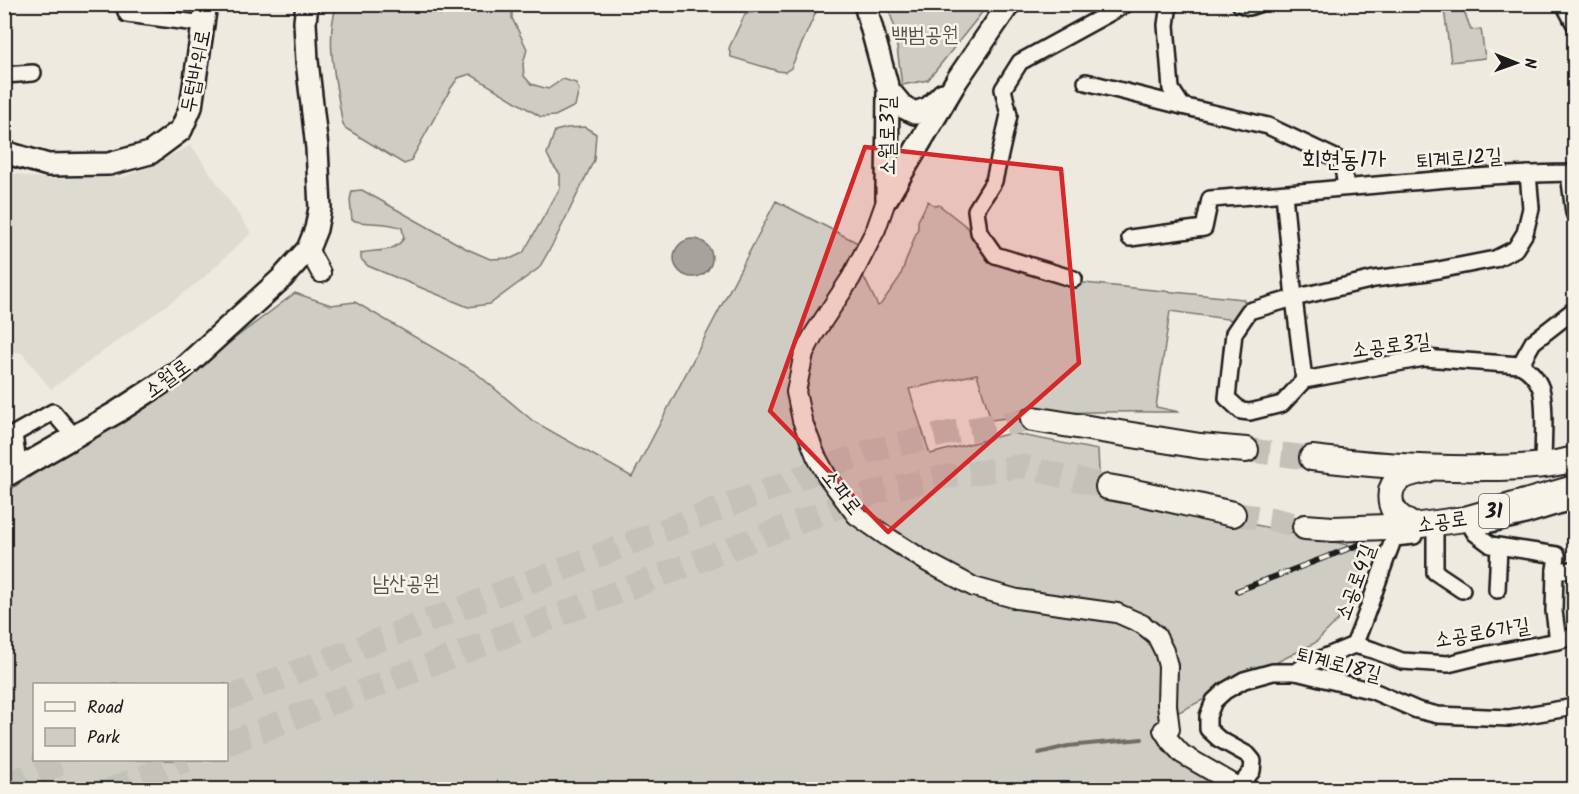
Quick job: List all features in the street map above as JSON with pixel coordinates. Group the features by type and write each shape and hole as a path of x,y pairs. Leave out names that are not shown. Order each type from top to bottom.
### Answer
{"main road":[{"path":"300,4 314,208 308,249"},
{"name":"소월로","path":"9,471 117,412 180,371 282,278 308,249 316,229 320,208 307,61 305,22 307,4"},
{"name":"소월로3길","path":"865,4 888,89 887,198"},
{"name":"소파로","path":"887,198 957,80 1010,4"},
{"name":"두텁바위로","path":"4,152 48,165 109,164 150,153 181,130 191,107 205,14"},
{"path":"888,89 903,107 915,113 929,108 957,80"},
{"name":"소월로","path":"9,471 176,369 308,249"},
{"path":"1033,419 1189,444 1246,450"},
{"name":"31","path":"1312,459 1431,468 1516,468 1575,459"},
{"path":"1424,529 1397,514 1390,499 1392,487 1399,478 1431,468"},
{"path":"1108,487 1233,514"},
{"name":"소공로","path":"1305,527 1333,530 1424,529 1575,489"}],"street":[{"path":"123,4 127,15 205,14"},
{"path":"1074,279 995,255 979,232 976,210 994,181 1009,115 1003,88 1020,62 1126,4"},
{"path":"1169,4 1166,25 1171,89 1182,106"},
{"path":"1240,4 1249,7 1258,4"},
{"path":"1564,4 1575,23"},
{"path":"4,75 33,73"},
{"path":"1086,82 1268,126 1342,161 1346,187"},
{"name":"퇴계로12길","path":"1130,238 1204,228 1210,199 1528,174 1572,173 1575,213"},
{"name":"퇴계로12길","path":"1294,298 1374,279 1495,260 1515,249 1525,233 1531,208 1528,174"},
{"path":"1284,194 1304,380 1282,404 1250,412 1241,411 1227,398 1234,333 1249,312 1294,298"},
{"name":"소파로","path":"887,198 876,229 851,278 804,353 799,373 796,392 802,420 816,456 827,476 856,515 927,562 974,587 1017,599 1117,613 1142,624 1155,635 1164,651 1168,666 1167,705 1170,729 1163,730 1182,754 1239,789"},
{"path":"308,249 321,273"},
{"path":"1543,464 1543,401 1540,388 1530,370 1520,365 1533,342 1575,310"},
{"name":"소공로3길","path":"1304,380 1424,358 1520,365"},
{"path":"9,471 14,434 53,412 71,433"},
{"name":"소공로4길","path":"1354,645 1394,538 1424,529 1472,528 1522,518 1575,501"},
{"path":"1472,528 1491,545 1557,555 1554,611 1558,641"},
{"path":"1424,529 1435,572 1462,591"},
{"path":"1497,590 1499,547"},
{"path":"1555,570 1575,570"},
{"name":"소공로6가길","path":"1354,645 1402,661 1448,664 1575,636"},
{"path":"1296,672 1306,665 1354,645"},
{"name":"퇴계로18길","path":"1239,789 1252,771 1252,761 1248,754 1219,739 1208,729 1209,716 1214,701 1226,692 1244,680 1273,672 1296,672 1372,691 1417,710 1438,715 1509,718 1575,707"}],"highlighted area":[{"path":"865,147 1061,169 1079,363 888,532 770,411"}],"shaded area":[{"path":"191,145 251,233 200,281 51,389 22,353 5,350 5,171 29,177 55,179 123,177 151,166"},
{"path":"693,239 700,240 706,245 711,251 711,265 706,271 700,276 693,277 686,276 680,271 675,265 674,258 675,251 680,245 686,240"}],"green space":[{"path":"767,4 819,5 791,68 785,72 731,57 729,48 745,14 758,12"},
{"path":"337,5 512,5 512,18 527,49 523,64 524,76 531,84 548,89 563,79 576,83 579,90 575,106 555,116 541,117 470,74 458,78 410,162 404,164 345,128 342,121 332,47 333,18"},
{"name":"백범공원","path":"887,5 988,5 928,80 902,85 894,25"},
{"path":"1444,9 1464,11 1471,30 1481,29 1485,58 1451,62"},
{"path":"585,127 596,134 594,160 554,242 539,268 490,304 468,307 368,266 361,259 361,253 390,249 404,238 402,228 352,220 350,200 352,191 362,190 467,249 490,259 512,258 523,253 560,188 560,174 547,154 555,131"},
{"name":"남산공원","path":"776,201 858,243 858,265 878,306 900,277 918,228 918,221 928,201 935,206 939,205 972,231 989,257 1074,282 1243,299 1247,306 1234,320 1170,311 1156,407 1179,412 1061,413 991,420 977,374 909,389 930,454 1011,433 1098,450 1100,491 1357,547 1366,592 1315,643 1169,717 1164,730 1240,789 5,790 5,493 198,366 295,293 331,305 355,302 475,372 533,421 632,477"}],"waterway":[{"path":"1039,753 1068,746 1142,739"}],"tunnel":[{"path":"228,698 869,451 949,433 1033,419"},
{"path":"1246,450 1312,458"},
{"path":"228,743 876,492 939,478 1022,466 1108,487"},
{"path":"1233,514 1271,519 1305,527"},
{"path":"4,785 67,761"},
{"path":"109,790 184,761"}],"railway":[{"path":"1237,591 1358,545"}],"district":[{"name":"회현동1가","path":"1344,159"}]}
